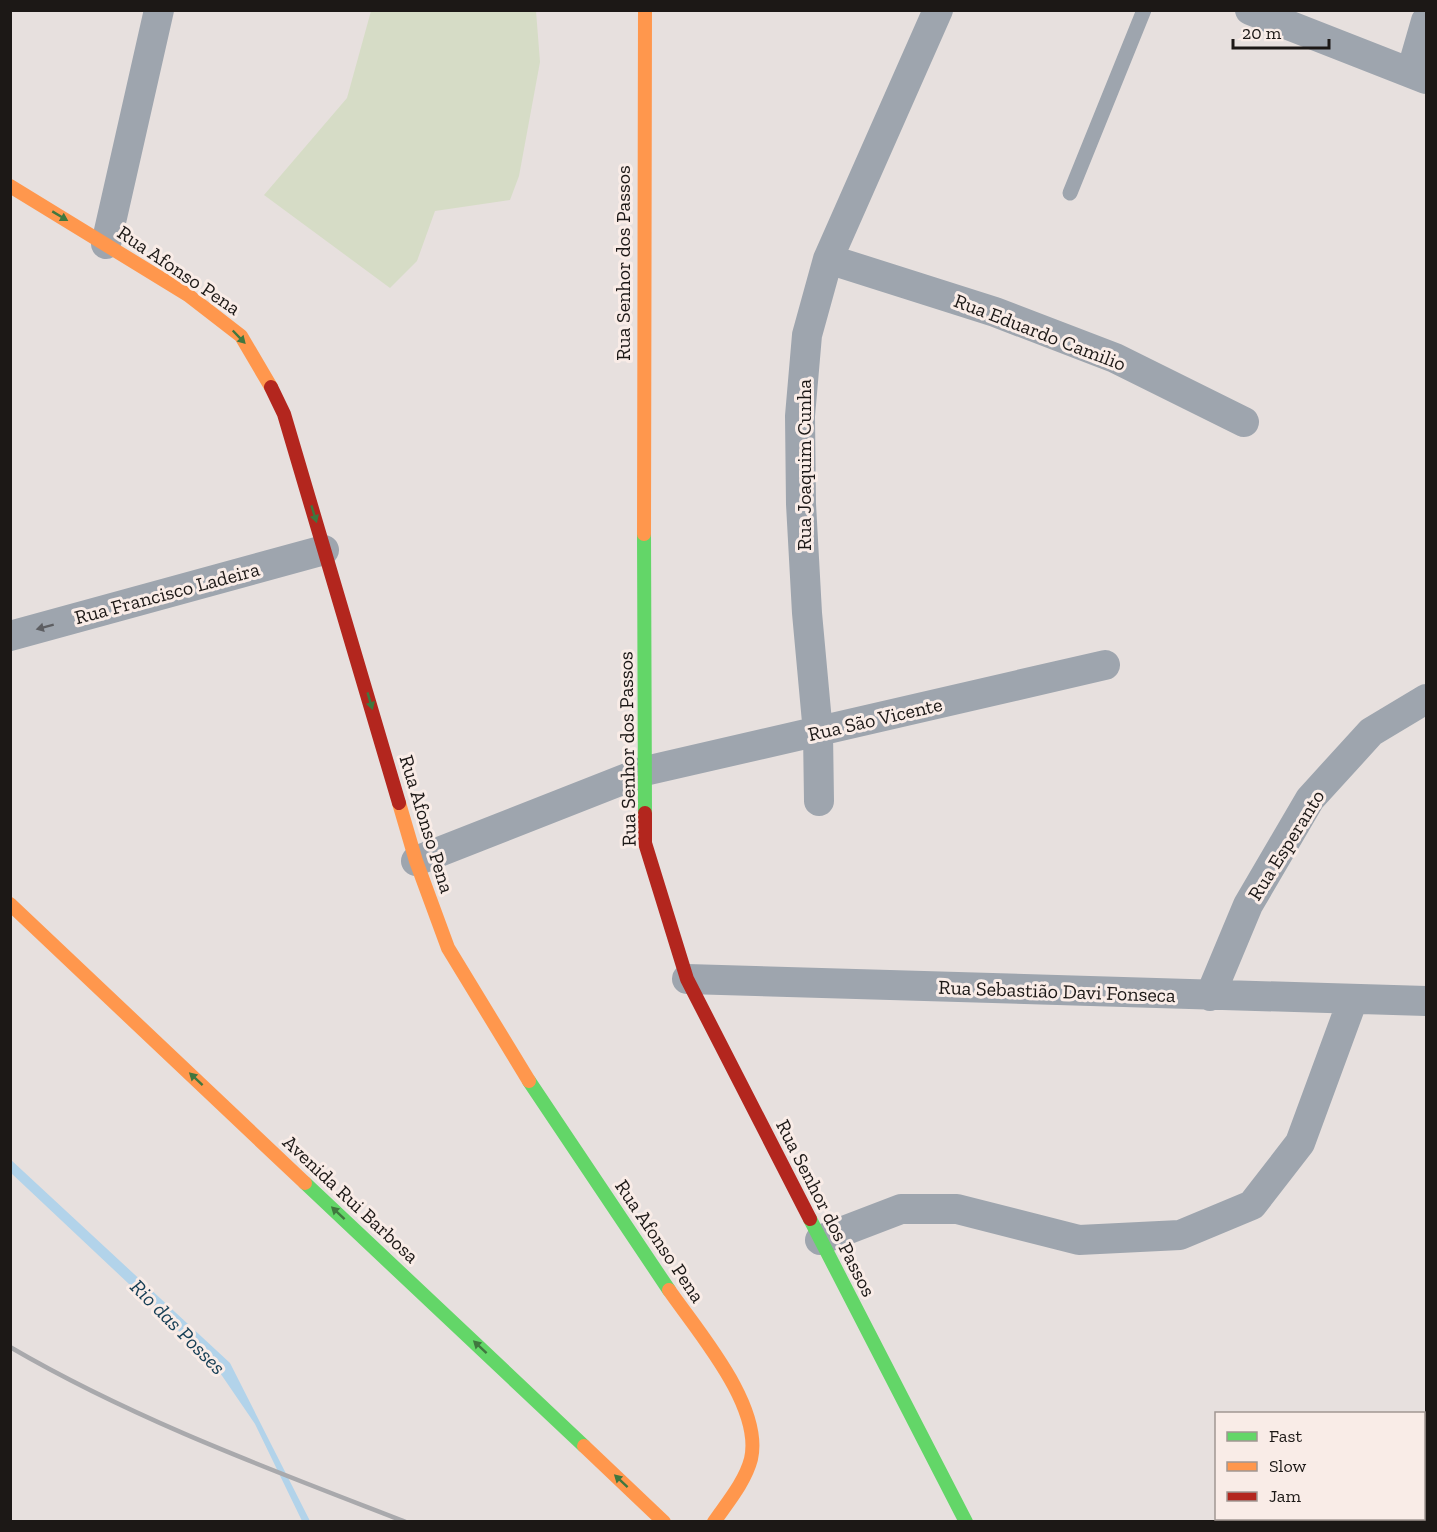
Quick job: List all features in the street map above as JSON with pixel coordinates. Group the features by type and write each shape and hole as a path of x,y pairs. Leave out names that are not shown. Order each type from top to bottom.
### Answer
{"main road":[{"name":"Rua Senhor dos Passos","path":"645,10 643,208 645,843 687,978 966,1521"},
{"name":"Rua Afonso Pena","path":"10,186 188,295 240,336 262,368 284,414 416,861 448,948 506,1047 739,1393 752,1421 754,1442 745,1478 714,1521"},
{"name":"Avenida Rui Barbosa","path":"10,904 664,1521"}],"street":[{"path":"106,244 159,10"},
{"name":"Rua Joaquim Cunha","path":"819,801 818,733 807,613 800,416 807,335 828,259 938,10"},
{"path":"1250,10 1419,76 1426,21"},
{"name":"Rua Eduardo Camilio","path":"828,259 995,312 1115,358 1244,422"},
{"name":"Rua Francisco Ladeira","path":"10,636 324,550"},
{"name":"Rua São Vicente","path":"416,861 645,771 1105,666"},
{"name":"Rua Esperanto","path":"1210,996 1248,905 1310,799 1371,732 1426,699"},
{"name":"Rua Sebastião Davi Fonseca","path":"687,978 1426,1001"},
{"path":"820,1240 902,1209 957,1209 1079,1240 1180,1235 1252,1205 1300,1143 1353,999"}],"lane":[{"path":"1070,193 1144,10"}],"green space":[{"path":"371,11 536,11 540,62 519,176 510,200 435,211 417,261 390,288 264,195 347,98"}],"water":[{"name":"Rio das Posses","path":"10,1159 230,1363 310,1521 302,1521 255,1424 214,1364 11,1173"}],"railway":[{"path":"10,1347 155,1421 406,1522"}],"traffic: fast":[{"path":"644,534 645,813"},
{"path":"529,1081 669,1290"},
{"path":"305,1183 584,1446"},
{"path":"810,1219 966,1522"}],"traffic: slow":[{"path":"644,534 645,10"},
{"path":"10,186 188,295 241,336 271,387"},
{"path":"399,803 416,861 448,948 529,1081"},
{"path":"10,904 305,1183"},
{"path":"669,1290 711,1348 738,1393 752,1438 751,1459 745,1476 714,1522"},
{"path":"584,1446 664,1522"}],"traffic: jam":[{"path":"271,387 284,414 399,803"},
{"path":"645,813 645,843 687,979 810,1219"}]}
